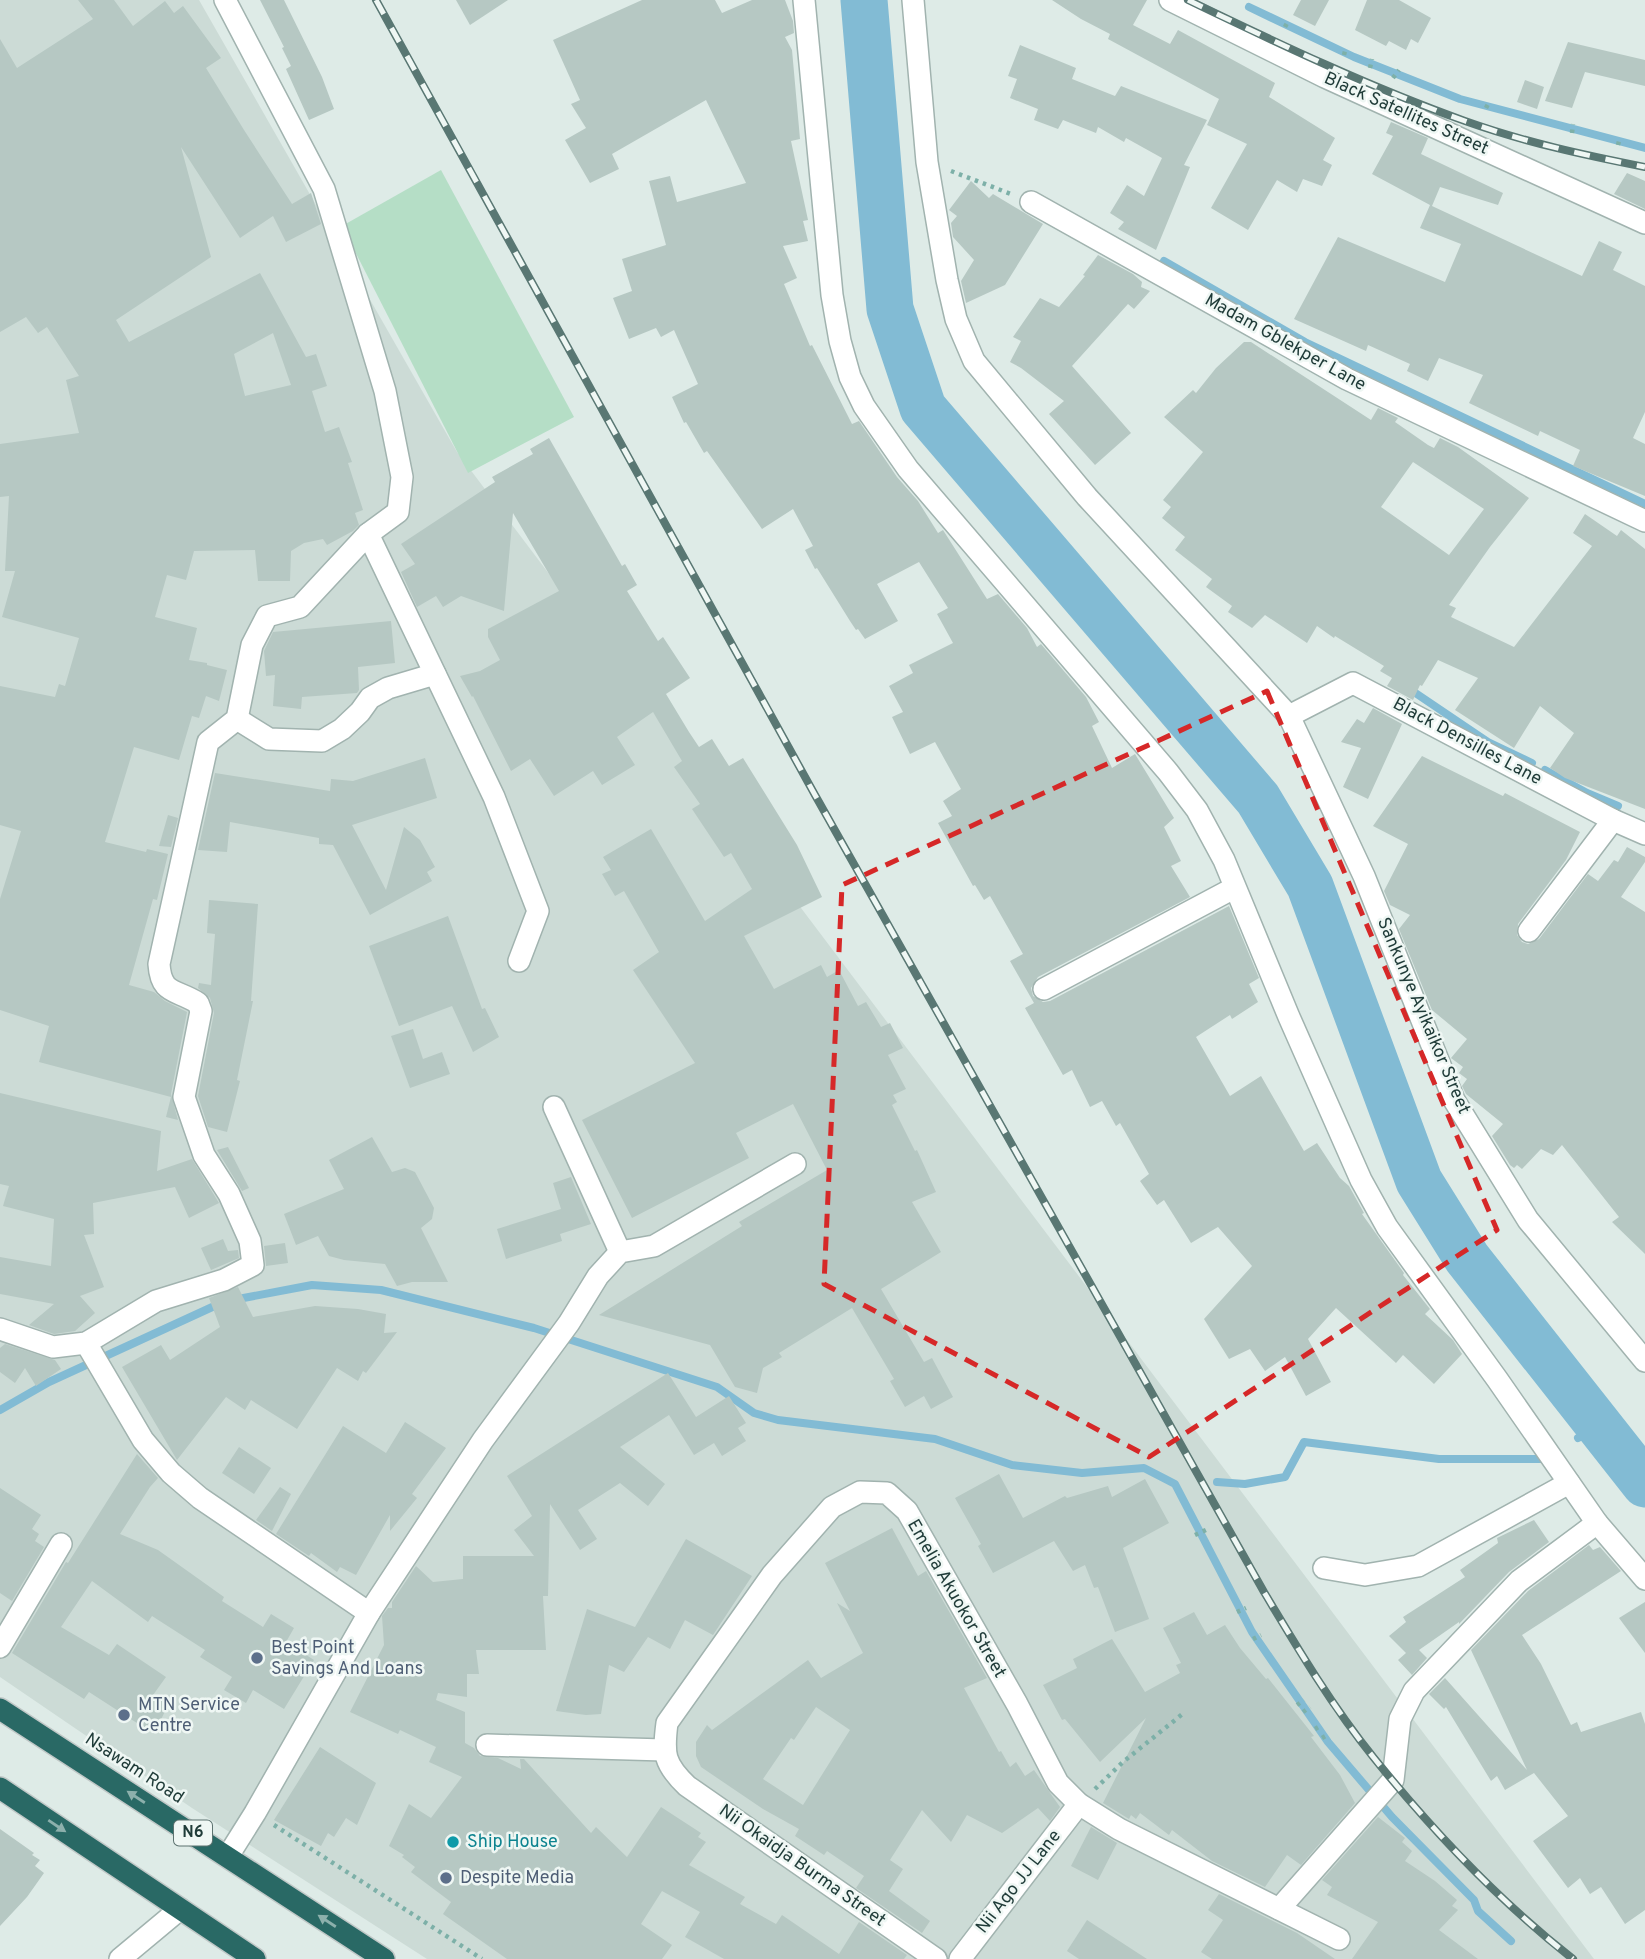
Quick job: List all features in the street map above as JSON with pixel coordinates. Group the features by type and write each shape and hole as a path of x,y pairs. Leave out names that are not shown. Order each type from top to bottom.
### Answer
{"highway":[{"name":"Nsawam Road","path":"0,1709 384,1959"},
{"path":"0,1788 255,1959"}],"street":[{"path":"0,1329 53,1347 86,1343 156,1301 223,1280 253,1265 250,1241 229,1194 204,1155 184,1097 201,1011 198,1003 169,990 160,980 159,964 208,742 237,719 252,645 267,616 300,607 368,534 398,512 402,478 385,391 324,189 225,0"},
{"path":"804,0 832,295 850,377 864,405 908,469 1168,772 1197,810 1224,860 1360,1180 1387,1227 1597,1523 1645,1579"},
{"name":"Sankunye Ayikaikor Street","path":"913,0 928,162 947,281 956,319 974,361 1087,497 1289,716 1364,876 1454,1100 1528,1220 1645,1361"},
{"name":"Black Satellites Street","path":"1170,0 1325,77 1645,223"},
{"name":"Madam Gblekper Lane","path":"1031,202 1347,379 1645,521"},
{"path":"368,534 494,797 538,911 519,961"},
{"path":"237,719 269,739 322,741 342,729 370,698 388,688 435,674"},
{"name":"Black Densilles Lane","path":"1289,716 1353,683 1613,820 1645,834"},
{"path":"1529,931 1613,820"},
{"path":"1044,989 1234,888"},
{"path":"554,1107 620,1252"},
{"path":"228,1856 369,1613 484,1440 569,1323 588,1289 620,1252 654,1246 795,1164"},
{"path":"86,1343 143,1440 171,1474 200,1498 369,1613"},
{"path":"1325,1568 1366,1575 1418,1566 1569,1483"},
{"name":"Emelia Akuokor Street","path":"667,1760 667,1723 772,1576 832,1507 860,1492 887,1493 906,1511 1017,1704 1058,1783 1079,1804 1119,1829 1339,1939"},
{"path":"1279,1909 1393,1780 1400,1719 1414,1691 1519,1581 1597,1523"},
{"path":"0,1647 61,1544"},
{"path":"487,1745 667,1760"},
{"name":"Nii Okaidja Burma Street","path":"667,1760 687,1786 936,1959"},
{"name":"Nii Ago JJ Lane","path":"960,1959 1079,1804"},
{"path":"120,1959 180,1909"}],"path":[{"path":"1285,27 1288,21"},
{"path":"1344,55 1346,47"},
{"path":"1370,68 1372,60"},
{"path":"1393,78 1399,70"},
{"path":"1486,108 1489,102"},
{"path":"1572,133 1573,124"},
{"path":"1618,145 1620,137"},
{"path":"928,162 1031,202"},
{"path":"1195,1535 1210,1528"},
{"path":"1237,1612 1246,1608"},
{"path":"1253,1639 1261,1635"},
{"path":"1297,1705 1304,1700"},
{"path":"1303,1712 1310,1707"},
{"path":"1079,1804 1123,1762 1185,1712"},
{"path":"1315,1729 1322,1725"},
{"path":"1322,1738 1329,1734"},
{"path":"255,1813 482,1959"}],"highlighted area":[{"path":"1267,691 1497,1230 1149,1457 824,1284 842,885"}],"shaded area":[{"path":"0,0 199,0 457,452 1594,1959 427,1959 192,1808 0,1677"}],"green space":[{"path":"441,170 574,417 468,473 342,226"}],"building":[{"path":"78,0 114,0 133,26 165,1 174,13 183,6 221,58 206,68 244,130 292,204 311,193 321,224 286,242 273,216 240,238 181,147 211,257 116,320 129,342 260,273 306,357 316,354 327,386 312,391 325,432 339,427 352,462 348,463 363,510 355,513 359,525 353,531 327,545 323,539 304,543 291,551 290,581 258,581 255,550 194,551 186,580 167,575 155,617 197,628 189,660 227,670 219,701 206,696 199,718 192,716 179,760 134,747 105,842 146,852 147,849 168,854 157,900 153,899 129,985 154,992 187,1012 171,1094 178,1120 166,1117 171,1097 39,1062 49,1026 0,1010 0,899 21,831 0,825 0,686 55,697 59,684 65,686 79,638 2,617 15,571 5,571 9,496 0,497 0,444 79,433 66,380 79,376 47,327 38,333 26,317 0,332 0,39 17,68 93,19","holes":["273,333 291,385 245,396 234,354"]},
{"path":"260,0 284,0 322,77 334,109 309,120 286,69 291,66 282,48 284,47"},
{"path":"456,0 508,0 470,25"},
{"path":"642,0 715,0 722,13 752,0 785,0 793,21 794,33 785,37 792,50 800,139 791,141 808,220 803,221 808,241 783,246 797,278 784,284 810,346 812,345 852,424 859,421 897,477 918,501 938,533 943,530 987,599 998,594 1027,628 1037,647 1041,644 1086,697 1099,722 1092,726 1112,768 1135,754 1174,818 1164,827 1181,861 1171,866 1190,897 1038,977 1031,988 1033,996 1043,1002 1050,1001 1229,906 1259,978 1249,984 1258,1002 1232,1019 1230,1015 1196,1037 1230,1096 1261,1076 1304,1151 1317,1143 1340,1178 1349,1186 1364,1213 1362,1214 1403,1275 1430,1309 1425,1314 1453,1340 1462,1354 1434,1384 1403,1355 1396,1363 1336,1308 1308,1339 1331,1382 1306,1396 1285,1357 1265,1371 1250,1349 1229,1359 1204,1319 1252,1266 1218,1227 1191,1243 1164,1200 1157,1205 1140,1181 1149,1174 1120,1123 1116,1126 1102,1101 1090,1107 1072,1070 1063,1075 1025,1008 1034,1003 1010,961 1023,954 990,896 984,900 975,885 973,886 938,823 952,816 943,801 961,789 935,742 910,754 892,717 903,712 889,686 913,673 909,665 953,643 937,614 948,608 919,562 877,584 898,621 865,639 858,629 856,630 817,568 815,569 805,550 813,546 793,509 762,529 707,451 704,453 686,422 684,423 672,397 698,384 674,330 661,337 656,328 629,339 613,298 632,291 622,259 666,245 649,181 670,176 677,202 746,183 706,100 612,154 619,169 590,183 565,140 586,128 571,104 580,100 553,40"},
{"path":"1052,0 1147,0 1133,25 1170,44 1178,30 1275,83 1269,97 1335,138 1323,160 1332,165 1322,186 1303,179 1297,192 1277,180 1248,230 1211,208 1247,144 1207,125 1219,99 1108,39 1110,34"},
{"path":"1301,0 1329,0 1315,26 1293,15"},
{"path":"1367,0 1399,0 1431,18 1418,43 1411,39 1406,50 1389,41 1386,46 1355,30"},
{"path":"1568,42 1645,60 1645,86 1585,72 1572,108 1545,101"},
{"path":"1020,45 1076,68 1072,79 1115,96 1121,86 1207,120 1184,165 1190,167 1156,250 1118,229 1124,222 1110,213 1127,185 1144,196 1162,158 1126,138 1124,142 1098,127 1096,133 1063,120 1058,129 1034,120 1038,109 1010,98 1017,79 1008,76"},
{"path":"1525,80 1544,87 1537,109 1517,102"},
{"path":"1391,122 1428,138 1421,154 1503,193 1498,205 1440,187 1432,206 1582,276 1599,241 1622,252 1613,270 1645,286 1645,412 1633,438 1645,444 1645,496 1573,466 1580,450 1540,431 1538,436 1469,403 1483,375 1439,358 1428,381 1407,371 1410,364 1368,345 1366,351 1294,319 1338,237 1445,282 1461,244 1420,228 1430,205 1372,174 1393,136 1386,133"},
{"path":"1627,173 1645,181 1645,209 1614,194"},
{"path":"971,181 989,198 993,194 1043,224 1005,285 966,303 961,281 974,260 953,237 951,223 957,216 949,210"},
{"path":"1098,255 1133,274 1142,282 1141,287 1150,291 1134,309 1128,304 1072,366 1131,433 1095,465 1049,414 1064,401 1010,362 1021,341 1013,337 1040,298 1059,307 1085,276 1083,275"},
{"path":"1244,342 1251,342 1371,420 1378,408 1398,418 1395,422 1434,448 1440,438 1458,447 1529,498 1449,605 1456,608 1451,617 1514,647 1592,546 1573,533 1585,514 1617,536 1621,530 1645,549 1645,809 1565,778 1550,768 1574,733 1540,706 1514,748 1455,710 1478,678 1438,660 1413,700 1387,686 1392,678 1380,671 1384,666 1317,626 1307,643 1265,615 1252,628 1228,612 1232,606 1206,587 1212,579 1175,550 1185,537 1162,518 1171,507 1163,500 1203,452 1164,417 1193,390 1196,393 1216,368","holes":["1413,462 1484,509 1449,555 1381,507"]},
{"path":"549,438 622,566 625,564 637,585 627,591 658,641 663,637 690,678 666,694 699,747 712,739 729,766 743,758 797,845 822,897 744,936 774,989 821,965 827,977 839,970 858,1006 866,1002 881,1027 890,1023 903,1048 888,1055 906,1089 893,1095 897,1102 892,1105 936,1192 912,1202 941,1252 881,1289 924,1362 932,1358 953,1397 931,1409 924,1396 905,1407 890,1381 894,1379 852,1308 779,1353 782,1357 763,1368 757,1393 735,1387 710,1345 599,1315 742,1226 739,1222 827,1170 793,1104 736,1133 749,1158 632,1218 582,1120 695,1063 633,970 659,952 624,891 615,896 602,874 611,870 603,857 651,829 705,921 752,889 731,853 724,857 692,809 700,804 674,767 682,761 653,712 617,737 635,765 602,785 593,771 554,796 530,759 511,771 460,676 480,671 500,660 488,637 488,629 559,591 513,513 504,611 461,596 443,607 436,596 417,607 401,572 415,564 401,544 495,482 492,477 533,454 530,449"},
{"path":"391,621 395,663 358,667 357,693 302,697 301,709 273,706 275,675 266,676 264,651 273,632"},
{"path":"1373,708 1402,724 1368,799 1343,787 1361,748 1341,742 1357,719 1364,723"},
{"path":"1422,756 1503,796 1505,793 1580,832 1566,860 1518,924 1517,935 1522,942 1528,944 1539,939 1588,874 1598,881 1614,860 1618,862 1627,847 1645,857 1645,862 1621,897 1645,912 1645,1254 1612,1222 1619,1217 1562,1145 1553,1155 1541,1149 1522,1169 1517,1165 1514,1168 1510,1165 1492,1136 1503,1124 1466,1094 1462,1086 1467,1079 1459,1073 1463,1067 1451,1058 1467,1039 1432,1010 1399,929 1410,915 1390,905 1384,891 1408,844 1373,826"},
{"path":"425,758 437,798 352,825 386,890 404,827 420,840 435,867 427,872 432,881 370,915 333,845 319,844 319,838 230,822 227,852 198,850 215,773 330,791 331,779 353,781"},
{"path":"168,815 178,818 171,847 159,846"},
{"path":"209,900 258,904 253,1001 237,1080 240,1081 227,1132 208,1127 198,1096 214,1013 210,998 198,988 199,983 211,985 215,934 207,933"},
{"path":"448,916 482,1009 485,1008 499,1037 473,1052 452,1006 399,1026 369,946"},
{"path":"413,1029 423,1059 442,1052 450,1074 410,1088 391,1036"},
{"path":"0,1093 161,1131 157,1171 192,1159 219,1203 189,1218 175,1187 93,1203 94,1234 84,1235 104,1287 80,1296 95,1313 75,1331 54,1334 29,1325 54,1304 0,1294 0,1257 51,1266 54,1219 3,1206 9,1186 0,1184"},
{"path":"372,1137 392,1172 405,1168 415,1172 434,1208 432,1219 421,1228 448,1282 412,1282 397,1286 385,1264 329,1256 318,1236 296,1245 284,1214 344,1189 329,1160"},
{"path":"228,1147 249,1188 242,1191 217,1150"},
{"path":"571,1177 591,1224 560,1234 562,1241 506,1259 497,1229 561,1209 553,1183"},
{"path":"223,1239 228,1251 238,1250 239,1258 211,1270 201,1248"},
{"path":"285,1243 288,1263 266,1266 264,1246"},
{"path":"238,1287 253,1317 315,1306 358,1309 386,1314 384,1333 397,1332 366,1373 363,1371 358,1381 337,1368 297,1429 251,1400 245,1410 226,1397 177,1460 122,1367 161,1345 170,1360 220,1327 209,1298"},
{"path":"5,1344 55,1360 61,1369 36,1386 25,1368 15,1383 0,1372 0,1348"},
{"path":"668,1373 696,1417 729,1396 746,1423 738,1428 746,1441 722,1456 714,1443 694,1455 669,1415 620,1447 665,1484 648,1506 620,1483 578,1510 597,1539 580,1550 550,1504 548,1596 543,1596 546,1650 476,1650 479,1674 467,1674 467,1697 438,1693 436,1700 465,1712 465,1743 474,1748 480,1756 498,1758 521,1769 520,1759 524,1759 591,1833 596,1827 627,1857 661,1807 701,1833 698,1837 706,1842 689,1865 745,1897 740,1904 776,1924 782,1915 839,1954 859,1922 907,1955 904,1959 724,1959 685,1937 700,1912 662,1891 641,1924 672,1945 662,1959 507,1959 443,1914 451,1902 411,1872 415,1867 402,1857 404,1855 389,1846 409,1804 431,1818 462,1777 429,1762 436,1747 400,1730 398,1734 350,1712 384,1645 382,1616 388,1608 392,1608 392,1602 416,1566 433,1582 463,1579 463,1556 534,1556 514,1530 532,1516 507,1476"},
{"path":"405,1422 446,1448 412,1494 417,1498 390,1531 390,1515 356,1575 340,1567 337,1572 311,1553 309,1556 276,1534 343,1426 386,1453"},
{"path":"239,1447 271,1468 254,1494 222,1473"},
{"path":"137,1454 158,1478 120,1534 158,1550 224,1597 222,1601 263,1627 271,1614 294,1628 286,1642 314,1660 284,1709 253,1690 246,1703 224,1690 232,1677 200,1657 205,1650 152,1616 148,1622 92,1581 61,1627 109,1655 117,1644 166,1677 153,1695 169,1703 154,1734 89,1692 84,1699 12,1653 66,1562 68,1563"},
{"path":"999,1474 1023,1518 1065,1496 1067,1498 1108,1486 1112,1497 1145,1479 1169,1523 1123,1548 1149,1619 1115,1632 1098,1587 1094,1588 1085,1565 1073,1571 1054,1541 993,1573 978,1546 981,1544 955,1498"},
{"path":"280,1487 291,1494 272,1531 256,1520"},
{"path":"0,1488 41,1515 32,1529 39,1534 35,1541 44,1547 12,1601 0,1593"},
{"path":"1534,1520 1549,1542 1509,1572 1459,1624 1419,1650 1427,1658 1412,1675 1398,1660 1406,1653 1389,1636 1406,1622 1403,1617 1465,1577 1460,1570 1498,1543 1497,1538"},
{"path":"892,1528 918,1576 926,1571 987,1678 964,1688 999,1752 1001,1751 1010,1767 1016,1762 1025,1776 1034,1770 1060,1807 1050,1821 1038,1808 1002,1833 967,1815 951,1842 922,1810 890,1860 903,1869 889,1891 930,1921 922,1933 856,1888 864,1876 827,1851 824,1855 795,1836 799,1829 763,1809 701,1767 696,1756 696,1742 707,1725 712,1730 808,1660 821,1678 863,1653 837,1603 850,1611 825,1563","holes":["816,1707 850,1730 803,1805 763,1779"]},
{"path":"686,1539 752,1576 713,1635 685,1620 670,1649 648,1637 624,1672 609,1665 601,1714 556,1711 587,1609 635,1627"},
{"path":"1589,1545 1593,1550 1600,1547 1621,1571 1522,1635 1541,1664 1571,1725 1577,1722 1581,1732 1641,1712 1645,1724 1645,1910 1625,1924 1601,1887 1590,1894 1580,1878 1568,1888 1533,1841 1568,1816 1534,1773 1505,1790 1497,1776 1491,1781 1446,1707 1444,1709 1429,1694 1445,1678 1527,1770 1471,1650 1528,1591"},
{"path":"1645,1602 1645,1653 1619,1618"},
{"path":"1194,1612 1207,1635 1225,1625 1240,1648 1266,1679 1268,1678 1314,1736 1311,1737 1340,1775 1355,1803 1301,1865 1287,1855 1265,1887 1212,1861 1172,1830 1169,1835 1140,1813 1136,1819 1131,1815 1129,1819 1103,1803 1146,1718 1100,1762 1065,1719 1062,1720 1043,1685 1077,1668 1073,1659 1112,1639 1145,1692 1180,1673 1176,1665 1181,1663 1163,1628"},
{"path":"320,1747 376,1783 357,1825 346,1818 334,1837 328,1833 321,1846 274,1820"},
{"path":"1378,1817 1405,1838 1402,1842 1412,1851 1405,1861 1457,1900 1452,1906 1458,1910 1439,1930 1478,1959 1352,1959 1378,1922 1327,1895 1332,1887 1322,1880"},
{"path":"1091,1827 1117,1843 1098,1880 1071,1866"},
{"path":"0,1829 34,1853 32,1855 40,1860 35,1866 44,1873 27,1897 0,1926"},
{"path":"1219,1894 1297,1933 1335,1959 1212,1959 1201,1952 1223,1920 1208,1910"},
{"path":"1087,1920 1147,1959 1079,1959 1067,1951"}],"waterway":[{"path":"864,0 890,309 923,408 1258,799 1310,886 1419,1181 1467,1258 1645,1484"},
{"path":"1249,7 1354,57 1460,99 1645,148"},
{"path":"1164,261 1305,342 1645,504"},
{"path":"1408,688 1488,742 1532,763"},
{"path":"1545,770 1618,806"},
{"path":"233,1300 312,1285 381,1290 534,1328 717,1387 754,1413 778,1420 935,1439 1012,1465 1082,1473 1144,1468 1175,1484 1252,1632 1328,1742 1392,1817 1474,1900 1478,1911 1511,1941"},
{"path":"0,1410 49,1382 221,1303"},
{"path":"1578,1438 1600,1425"},
{"path":"1217,1482 1245,1484 1285,1477 1304,1442 1439,1459 1546,1459"}],"railway":[{"path":"376,0 815,795 1290,1635 1359,1738 1419,1812 1493,1889 1573,1959"},
{"path":"1188,0 1291,49 1465,121 1554,147 1645,167"}],"place":[{"name":"Best Point Savings And Loans","path":"257,1658"},
{"name":"MTN Service Centre","path":"124,1715"},
{"name":"Ship House","path":"453,1842"},
{"name":"Despite Media","path":"446,1878"}]}
